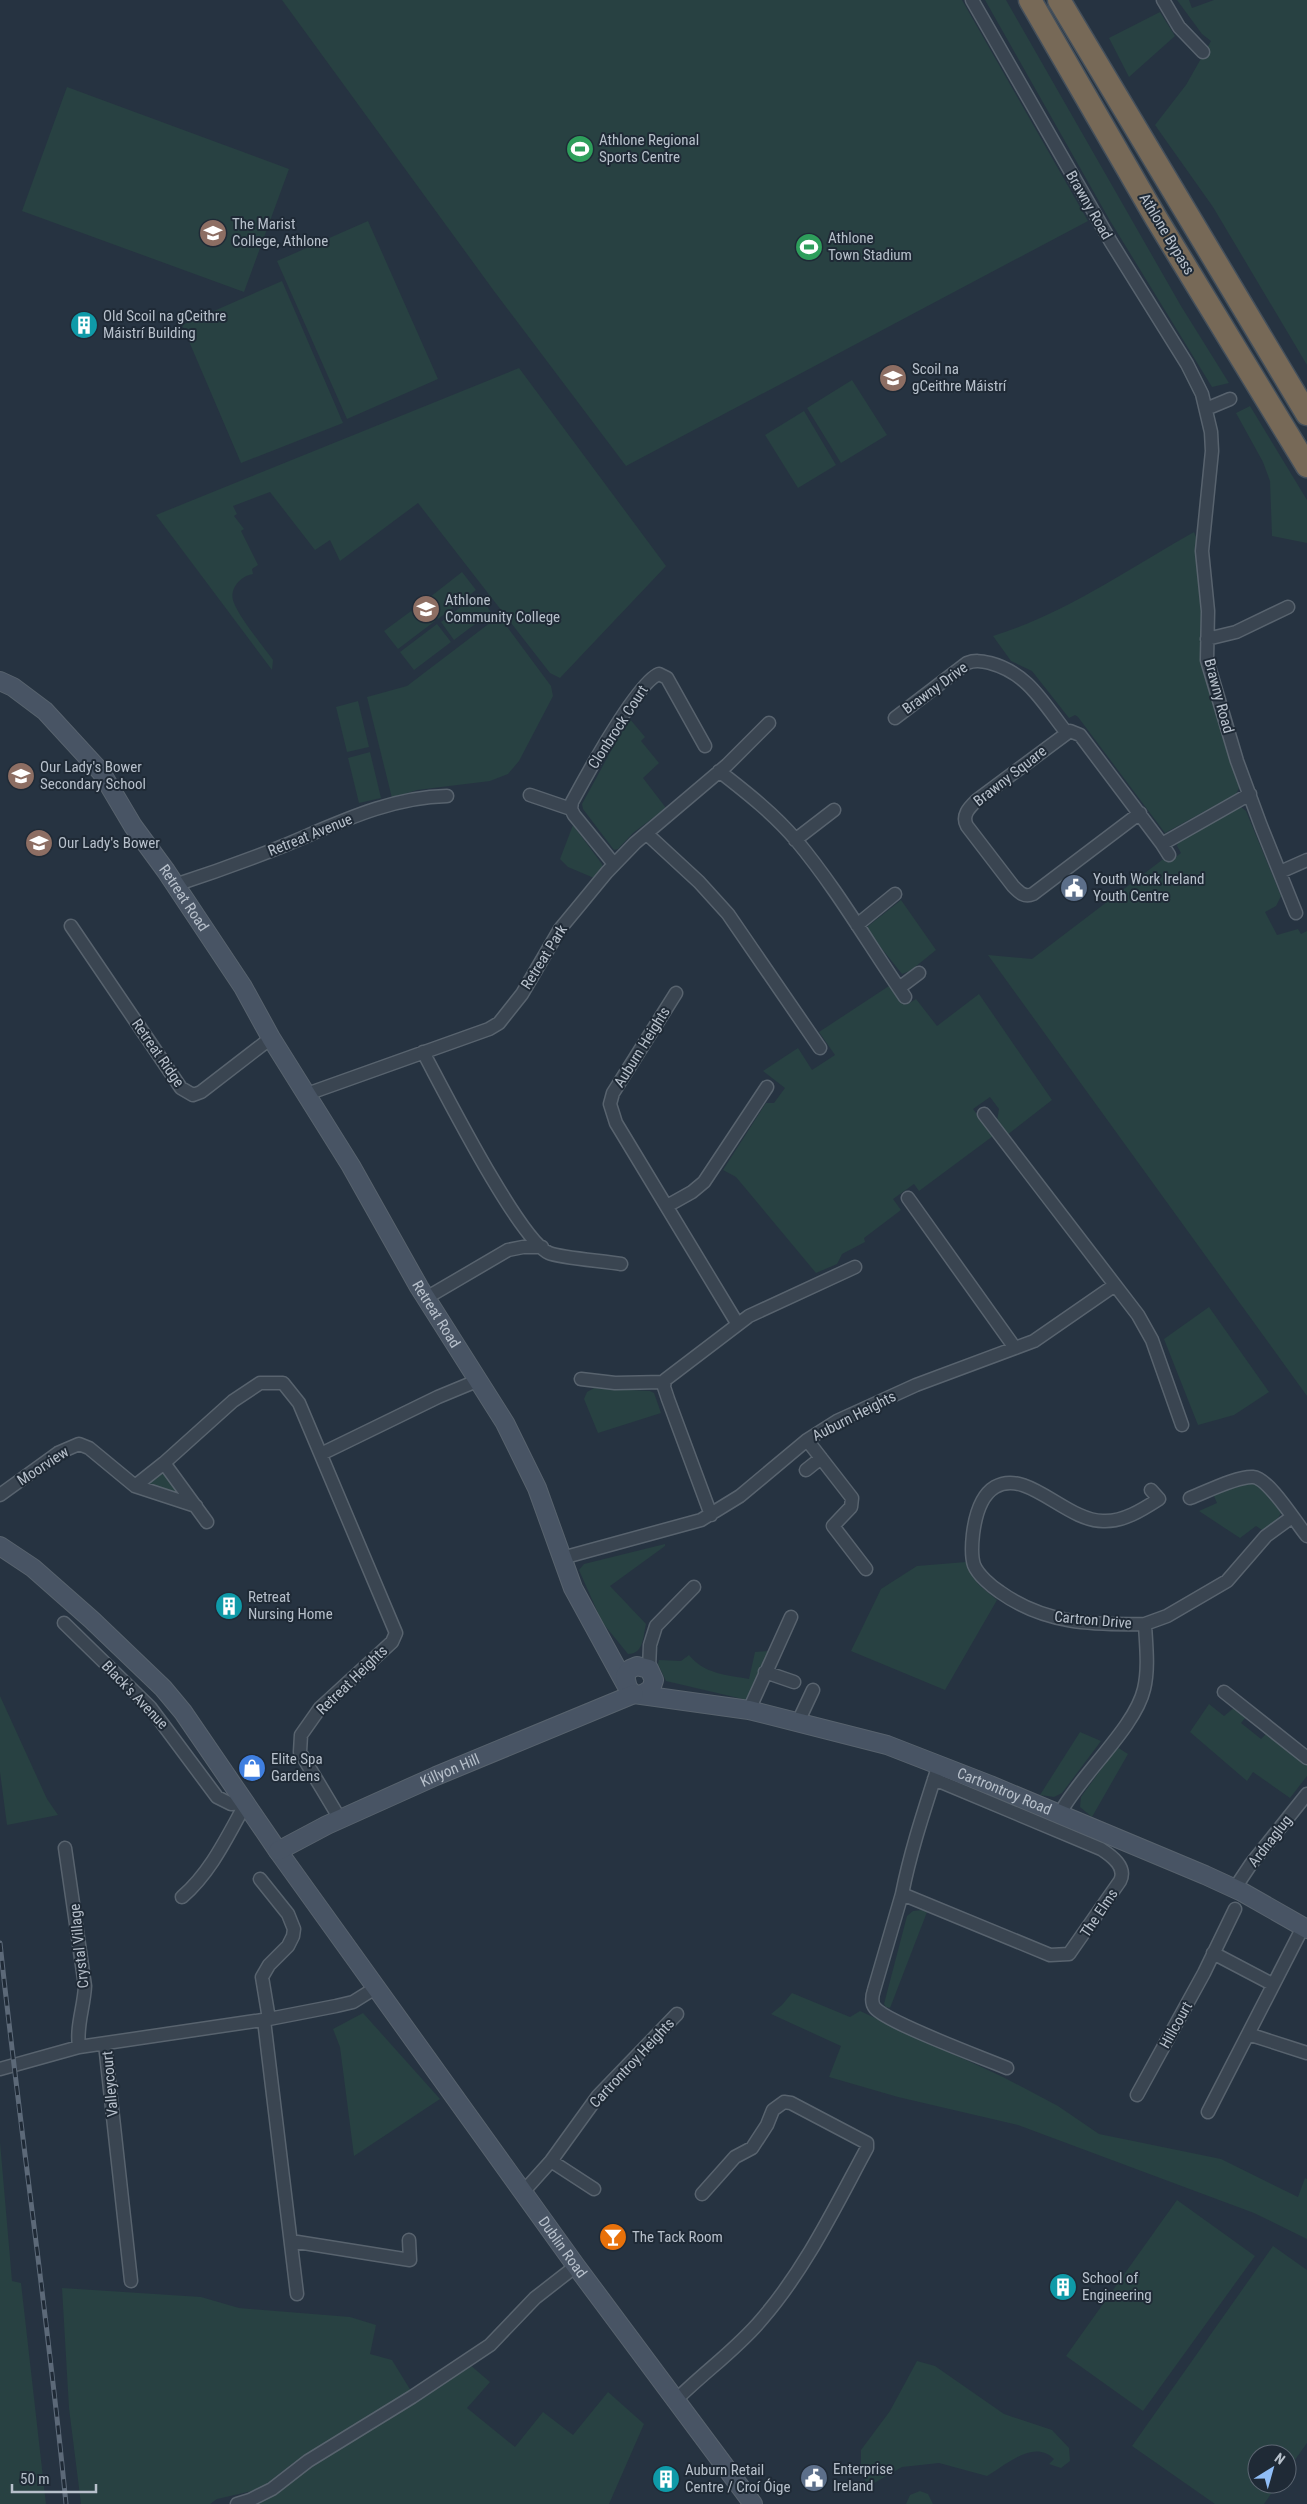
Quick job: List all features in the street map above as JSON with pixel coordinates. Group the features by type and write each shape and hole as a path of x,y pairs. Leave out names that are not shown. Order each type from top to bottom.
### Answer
{"highway":[{"name":"Athlone Bypass","path":"1030,0 1156,218 1307,466"},
{"name":"Athlone Bypass","path":"1059,0 1307,414"}],"street":[{"name":"Brawny Road","path":"972,0 1111,242 1187,364 1199,387 1206,408 1212,452 1202,560 1208,611 1206,654 1250,794 1296,913"},
{"path":"1163,0 1179,27 1203,52"},
{"path":"1206,408 1230,399"},
{"path":"1207,639 1236,632 1288,607"},
{"name":"Brawny Drive","path":"895,718 967,663 977,661 1006,669 1024,679 1066,732"},
{"name":"Clonbrock Court","path":"571,810 574,798 603,747 642,688 656,675 662,674 667,678 704,746"},
{"name":"Retreat Road","path":"0,681 13,686 46,711 71,736 101,772 133,826 247,984 271,1038 351,1166 426,1298 479,1380 528,1466 582,1606 608,1651 636,1683"},
{"name":"Retreat Park","path":"306,1094 489,1029 499,1023 526,987 560,930 614,864 720,771 769,723"},
{"path":"1066,732 1070,731 1080,735 1165,849 1250,794"},
{"name":"Brawny Square","path":"1066,732 977,800 965,815 967,826 1013,886 1022,894 1033,894 1140,813"},
{"path":"720,771 780,823 795,840 857,925 902,993 919,973"},
{"path":"530,795 571,810 614,864"},
{"name":"Retreat Avenue","path":"176,885 258,856 340,822 405,799 447,796"},
{"path":"795,840 834,810"},
{"path":"647,834 699,882 728,914 820,1048"},
{"path":"1280,872 1307,860"},
{"path":"857,925 895,894"},
{"name":"Retreat Ridge","path":"71,926 181,1088 187,1093 193,1096 201,1092 271,1038"},
{"name":"Auburn Heights","path":"676,993 614,1093 610,1104 616,1123 737,1323"},
{"path":"423,1052 486,1168 525,1229 549,1253 621,1264"},
{"path":"667,1206 692,1192 704,1182 767,1087"},
{"path":"984,1114 1115,1285 1146,1329 1182,1425"},
{"path":"908,1198 1015,1348"},
{"path":"426,1298 508,1250 523,1247 542,1247"},
{"path":"664,1382 670,1374 737,1323 855,1267"},
{"name":"Auburn Heights","path":"562,1558 692,1524 711,1515 740,1496 807,1440 836,1421 881,1400 1040,1337 1115,1285"},
{"path":"581,1379 615,1383 664,1382"},
{"path":"321,1454 412,1408 479,1380"},
{"path":"664,1382 668,1399 711,1515"},
{"name":"Retreat Heights","path":"134,1486 164,1463 233,1401 260,1383 284,1383 291,1390 299,1403 391,1615 396,1633 392,1642 320,1708 301,1735 300,1752 340,1818"},
{"path":"807,1440 852,1498 851,1507 833,1526 866,1569"},
{"name":"Moorview","path":"0,1495 58,1453 79,1444 90,1448 134,1486"},
{"path":"806,1470 822,1458"},
{"path":"164,1463 207,1522"},
{"path":"1190,1498 1245,1478 1255,1477 1268,1485 1307,1536"},
{"name":"Cartron Drive","path":"1151,1490 1158,1500 1144,1510 1121,1519 1102,1522 1076,1516 1024,1485 1002,1484 990,1491 980,1507 973,1540 974,1564 994,1588 1024,1608 1052,1617 1080,1622 1145,1624 1167,1616 1227,1581 1266,1536 1292,1517"},
{"path":"134,1486 196,1506"},
{"name":"Dublin Road","path":"0,1546 49,1582 162,1688 193,1726 278,1851 524,2191 576,2266 753,2504"},
{"path":"636,1683 658,1622 694,1587"},
{"path":"748,1710 791,1617"},
{"name":"Black's Avenue","path":"64,1623 150,1707 217,1797 231,1804 246,1803"},
{"name":"Cartron Drive","path":"1060,1815 1077,1786 1122,1730 1138,1705 1146,1677 1145,1624"},
{"path":"765,1672 808,1688 798,1722"},
{"name":"Killyon Hill","path":"278,1851 340,1818 636,1683"},
{"name":"Cartrontroy Road","path":"636,1683 686,1700 748,1710 887,1745 936,1771 1060,1815 1235,1888 1305,1928"},
{"path":"1224,1692 1307,1758"},
{"path":"936,1771 916,1833 902,1894 872,1997 874,2007 893,2020 1007,2068"},
{"name":"The Elms","path":"902,1894 1050,1955 1062,1956 1074,1949 1122,1878 1117,1861 1101,1849 936,1771"},
{"name":"Ardnaglug","path":"1235,1888 1251,1864 1307,1794"},
{"path":"182,1898 197,1884 214,1860 246,1803"},
{"name":"Crystal Village","path":"65,1848 71,1878 85,1986 84,2000 77,2030 79,2047"},
{"path":"260,1879 288,1914 294,1929 288,1946 269,1965 262,1977 297,2294"},
{"name":"Hillcourt","path":"1137,2096 1235,1909"},
{"path":"1208,2112 1272,1984 1305,1928"},
{"path":"1213,1953 1272,1984"},
{"name":"Valleycourt","path":"131,2281 105,2044 266,2020 347,2004 377,1988"},
{"name":"Cartrontroy Heights","path":"524,2191 551,2161 598,2096 677,2014"},
{"path":"1248,2034 1307,2053"},
{"path":"0,2070 16,2063 79,2047 105,2044"},
{"path":"676,2400 741,2342 762,2319 794,2278 867,2148 867,2143 791,2103 784,2102 773,2110 767,2125 752,2148 735,2157 702,2194"},
{"path":"551,2161 594,2189"},
{"path":"291,2241 410,2260 409,2240"},
{"path":"237,2504 250,2500 272,2488 308,2461 412,2397 490,2345 535,2298 576,2266"}],"green space":[{"path":"282,0 962,0 1088,221 626,466 494,291"},
{"path":"985,0 1006,0 1181,306 1229,383 1212,387 1109,219"},
{"path":"1177,0 1189,0 1192,8 1214,0 1307,0 1307,365 1213,207 1155,125 1186,85 1211,41 1202,34"},
{"path":"1160,12 1175,36 1129,77 1109,38"},
{"path":"67,87 289,169 244,292 22,211"},
{"path":"368,221 438,379 347,419 277,261"},
{"path":"282,281 343,423 241,463 182,325"},
{"path":"519,368 666,566 560,678 550,673 418,503 340,561 330,540 315,550 270,492 233,506 237,514 234,516 244,529 241,531 258,565 252,569 253,574 248,575 236,584 233,593 234,603 241,616 273,660 272,670 156,515"},
{"path":"852,380 887,435 841,463 807,408"},
{"path":"1250,406 1307,500 1307,543 1272,536 1270,481 1263,462 1236,413"},
{"path":"804,411 836,465 798,488 765,435"},
{"path":"1194,532 1197,539 1203,610 1201,653 1206,677 1240,786 1236,794 1165,833 1078,717 1075,715 1069,718 1032,671 1011,661 993,636 1045,616 1071,603"},
{"path":"462,572 476,590 438,619 425,601"},
{"path":"478,594 491,612 454,640 441,622"},
{"path":"422,603 435,621 398,649 384,631"},
{"path":"499,616 551,686 553,696 519,761 508,774 490,781 417,790 392,798 367,697 407,686"},
{"path":"437,624 451,642 414,670 400,652"},
{"path":"358,701 369,747 347,752 336,707"},
{"path":"629,718 645,737 641,741 659,763 643,778 666,808 633,833 618,849 614,850 583,809 582,804"},
{"path":"370,752 381,798 359,803 348,758"},
{"path":"1241,807 1246,811 1281,896 1276,906 1265,912 1277,935 1298,929 1301,934 1307,931 1307,1396 988,955 1032,959 1162,860 1165,859 1169,862 1181,853 1177,846 1178,842"},
{"path":"573,825 602,864 603,869 594,878 568,867 560,859"},
{"path":"901,900 936,950 910,971 902,974 867,930 867,927"},
{"path":"892,984 906,1005 916,999 937,1026 979,994 1052,1100 1007,1135 997,1121 999,1109 990,1097 973,1109 993,1136 919,1191 914,1184 893,1199 901,1210 864,1238 865,1242 842,1254 837,1264 816,1273 736,1177 723,1170 766,1103 774,1103 785,1088 763,1071 798,1048 812,1070 835,1055 819,1032"},
{"path":"1209,1307 1269,1392 1234,1415 1198,1425 1164,1339"},
{"path":"594,1388 650,1391 654,1393 661,1413 598,1433 584,1399 587,1392"},
{"path":"164,1463 195,1506 135,1485"},
{"path":"1247,1483 1261,1485 1281,1513 1268,1528 1262,1530 1256,1526 1240,1538 1199,1511 1217,1503 1213,1494"},
{"path":"665,1544 665,1546 610,1586 646,1624 640,1648 628,1654 602,1622 579,1570 584,1564"},
{"path":"966,1562 978,1584 997,1600 945,1690 851,1651 881,1589 917,1566"},
{"path":"768,1651 747,1700 666,1681 658,1664 659,1660 681,1661 689,1655 702,1666 716,1673 749,1679 755,1652"},
{"path":"0,1696 47,1799 58,1815 7,1825 0,1772"},
{"path":"1209,1704 1224,1716 1235,1707 1247,1716 1241,1723 1261,1739 1267,1733 1307,1764 1307,1776 1290,1798 1253,1772 1247,1781 1190,1732"},
{"path":"1080,1732 1101,1741 1062,1793 1054,1797 1040,1795"},
{"path":"1117,1747 1128,1754 1092,1817 1080,1807 1081,1797"},
{"path":"922,1910 927,1912 890,2008 886,2007 884,2004 907,1916 913,1911"},
{"path":"792,1993 850,2017 860,2011 1003,2077 1058,2106 1099,2134 1221,2159 1298,2197 1305,2178 1307,2179 1307,2239 1254,2213 1018,2125 898,2097 829,2077 841,2046 771,2014"},
{"path":"363,2013 440,2099 354,2156 340,2047 333,2029"},
{"path":"0,2142 12,2281 21,2283 46,2504 0,2504"},
{"path":"1177,2200 1255,2256 1143,2411 1066,2356"},
{"path":"1273,2246 1307,2270 1307,2443 1297,2457 1297,2444 1247,2444 1247,2494 1271,2494 1264,2504 1215,2504 1132,2446"},
{"path":"62,2288 201,2297 239,2308 350,2317 376,2325 370,2354 392,2360 411,2391 292,2464 264,2486 252,2491 217,2499 210,2504 81,2504 69,2408"},
{"path":"917,2361 935,2366 1004,2414 1052,2430 1069,2448 1070,2461 1061,2468 1049,2464 1054,2459 1046,2453 1029,2452 987,2476 939,2463 902,2467 869,2486 861,2474 861,2450 890,2411"},
{"path":"469,2364 490,2382 467,2408 515,2447 543,2412 573,2435 608,2392 644,2424 609,2504 254,2504"},
{"path":"920,2491 928,2494 933,2504 906,2504 910,2495"}],"railway":[{"path":"0,1943 66,2504"}],"place":[{"name":"Athlone Regional Sports Centre","path":"580,149"},
{"name":"The Marist College, Athlone","path":"213,233"},
{"name":"Athlone Town Stadium","path":"809,247"},
{"name":"Old Scoil na gCeithre Máistrí Building","path":"84,325"},
{"name":"Scoil na gCeithre Máistrí","path":"893,378"},
{"name":"Athlone Community College","path":"426,609"},
{"name":"Our Lady's Bower Secondary School","path":"21,776"},
{"name":"Our Lady's Bower","path":"39,843"},
{"name":"Youth Work Ireland Youth Centre","path":"1074,888"},
{"name":"Retreat Nursing Home","path":"229,1606"},
{"name":"Elite Spa Gardens","path":"252,1768"},
{"name":"The Tack Room","path":"613,2237"},
{"name":"School of Engineering","path":"1063,2287"},
{"name":"Enterprise Ireland","path":"814,2478"},
{"name":"Auburn Retail Centre / Croí Óige","path":"666,2479"}]}
